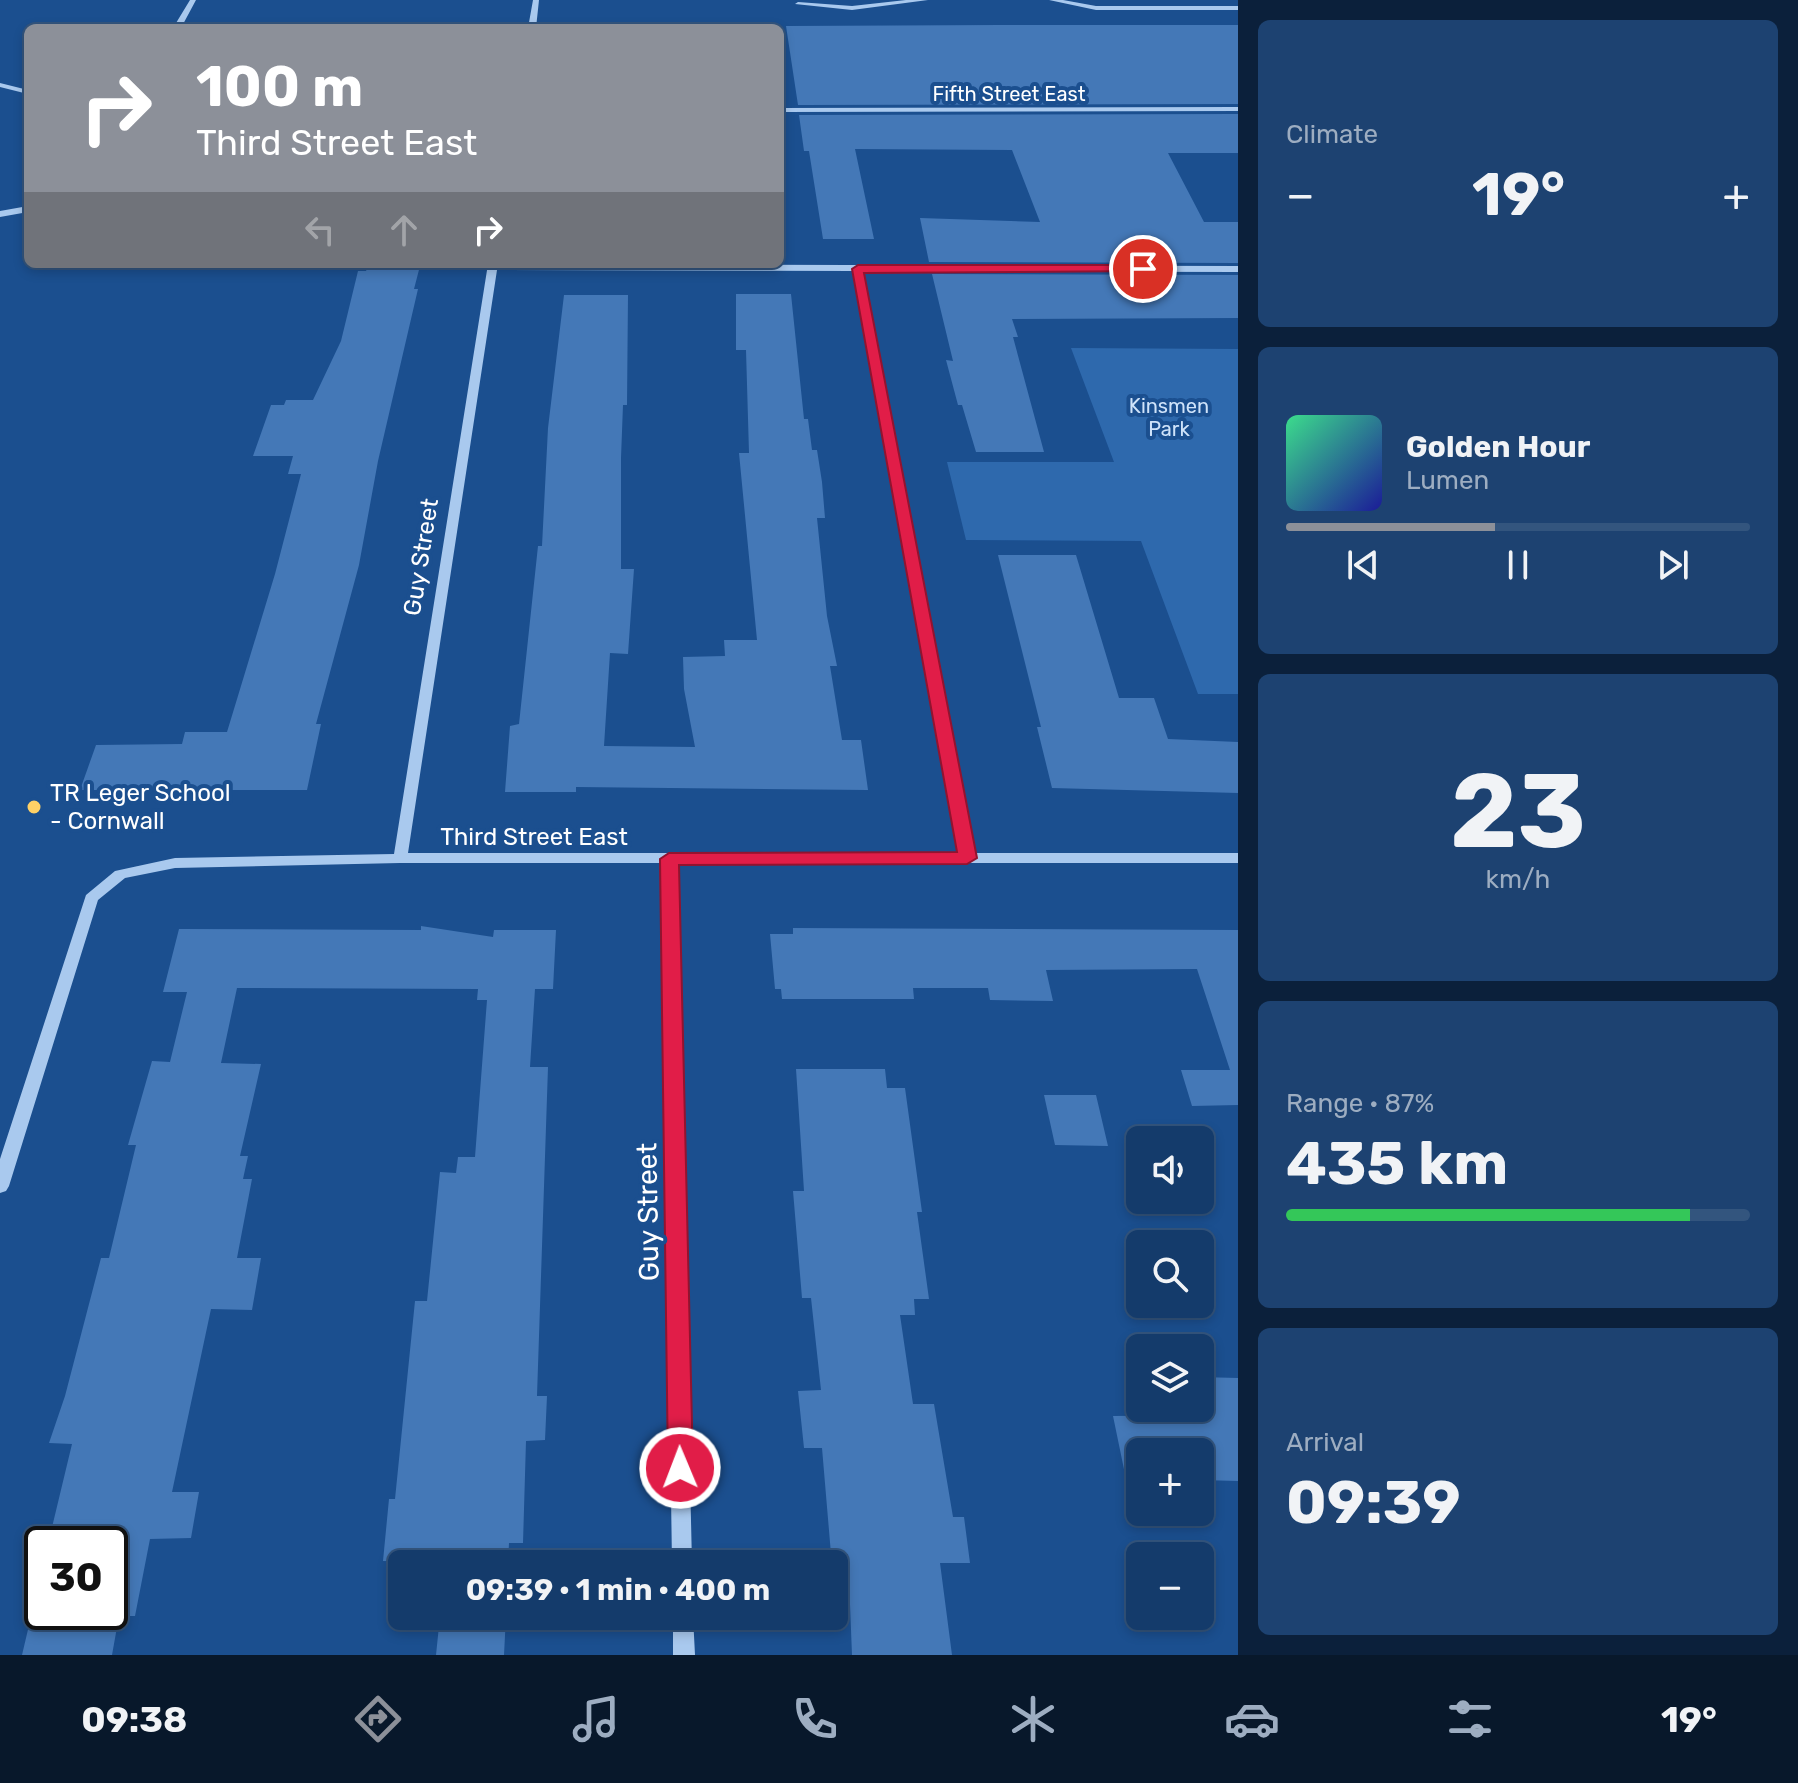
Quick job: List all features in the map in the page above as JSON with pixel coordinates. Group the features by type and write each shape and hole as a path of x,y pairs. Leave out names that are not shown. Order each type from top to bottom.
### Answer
{"street":[{"path":"179,24 193,0"},
{"path":"533,24 536,0"},
{"path":"798,4 852,8 925,0"},
{"path":"1052,0 1096,8 1238,8"},
{"path":"0,85 24,91"},
{"name":"Fifth Street East","path":"784,110 1238,109"},
{"path":"0,214 24,210"},
{"name":"Guy Street","path":"400,858 493,268"},
{"path":"736,268 1238,269"},
{"path":"858,269 967,858"},
{"name":"Third Street East","path":"0,1186 91,898 120,874 175,863 400,858 1238,858"},
{"name":"Guy Street","path":"669,859 682,1550"},
{"path":"683,1630 684,1655"}],"green space":[{"name":"Kinsmen Park","path":"1071,348 1238,349 1238,694 1198,694 1141,541 966,540 947,462 1114,462"}],"building":[{"path":"1238,25 1238,104 798,105 786,26"},
{"path":"1238,114 1238,153 1168,153 1204,222 1238,222 1238,263 929,262 920,218 1040,222 1012,150 855,149 874,239 823,239 809,151 804,151 799,115"},
{"path":"367,268 419,268 414,289 418,289 378,461 359,565 316,724 321,724 307,790 80,790 96,745 182,744 185,732 227,732 275,574 301,474 288,474 293,456 253,456 271,405 284,405 286,400 313,400 341,341 358,271 366,271"},
{"path":"932,274 1238,275 1238,318 1012,319 1018,337 1013,337 1044,452 976,452 962,405 958,405 946,360 953,361"},
{"path":"736,294 791,294 804,419 808,419 812,450 817,450 822,482 825,518 817,518 827,616 837,666 830,666 842,740 861,740 868,790 576,787 576,792 505,792 510,726 519,724 538,546 542,546 548,428 564,295 628,295 627,405 623,405 621,458 621,569 634,569 628,654 610,653 604,746 695,747 684,689 683,657 725,656 724,640 757,640 739,453 749,453 746,350 736,350"},
{"path":"998,555 1076,555 1119,698 1154,698 1168,739 1238,742 1238,793 1052,788 1037,727 1041,727"},
{"path":"421,926 493,937 494,930 556,930 553,989 535,989 530,1067 548,1067 537,1396 547,1396 545,1440 526,1441 523,1543 509,1543 509,1550 388,1550 388,1561 383,1561 389,1499 395,1499 415,1301 427,1301 440,1172 456,1173 458,1157 475,1157 487,1000 477,1000 478,989 237,988 221,1063 261,1064 240,1156 248,1156 243,1179 252,1179 237,1258 261,1258 252,1310 211,1309 172,1492 199,1492 191,1538 150,1539 135,1616 128,1616 128,1526 52,1526 72,1444 49,1443 65,1396 101,1258 109,1258 136,1145 128,1145 152,1061 170,1062 187,992 163,992 179,929 421,930"},
{"path":"793,928 1238,930 1238,1105 1192,1106 1181,1070 1230,1070 1197,969 1046,970 1053,1001 990,1000 988,988 913,988 914,999 782,999 781,989 775,989 770,934 793,934"},
{"path":"796,1069 885,1069 887,1088 905,1088 922,1212 917,1212 929,1299 914,1299 915,1315 900,1315 913,1404 934,1404 953,1517 964,1517 970,1563 940,1563 952,1655 852,1655 848,1550 831,1550 822,1448 804,1448 798,1391 821,1390 811,1298 802,1298 793,1191 804,1191"},
{"path":"1044,1095 1096,1095 1108,1146 1055,1145"},
{"path":"1214,1377 1238,1378 1238,1481 1214,1480 1214,1438 1126,1438 1126,1479 1113,1416 1126,1416 1126,1422 1214,1422"},
{"path":"28,1630 116,1630 112,1655 22,1655"},
{"path":"439,1630 505,1630 504,1655 436,1655"}],"place":[{"name":"TR Leger School - Cornwall","path":"34,807"}],"route":[{"path":"680,1468 669,859 967,858 858,269 1143,269"}]}
